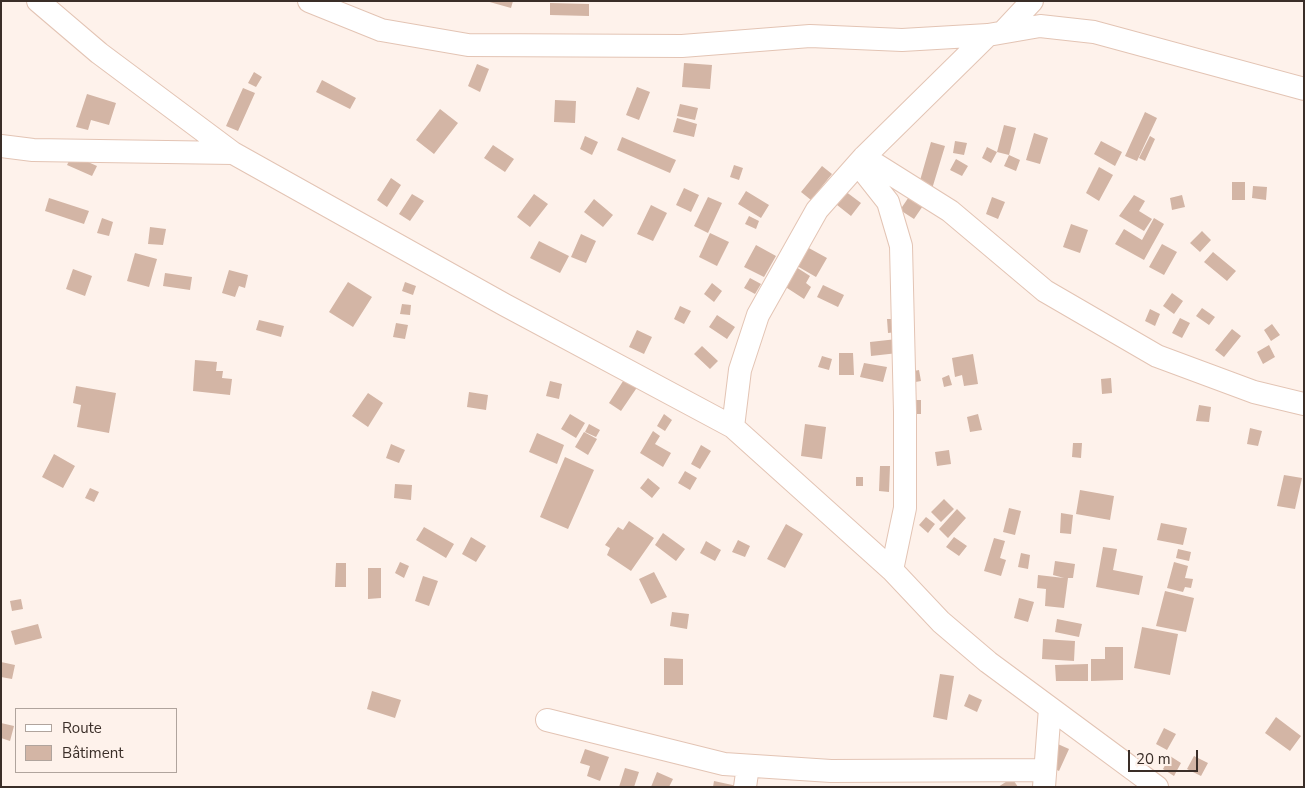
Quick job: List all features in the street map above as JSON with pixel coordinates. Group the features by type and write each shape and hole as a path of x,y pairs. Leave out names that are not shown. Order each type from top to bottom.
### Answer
{"street":[{"path":"38,1 99,54 233,153 505,305 733,427 892,570 941,622 988,662 1156,787"},
{"path":"309,1 381,30 468,45 682,46 810,36 902,40 996,34 1040,26 1094,32 1304,89"},
{"path":"733,427 740,370 758,315 817,210 861,161 1032,1"},
{"path":"1,146 33,150 233,153"},
{"path":"861,161 950,211 1045,291 1157,356 1254,392 1304,404"},
{"path":"861,161 888,202 901,246 905,508 892,570"},
{"path":"547,720 724,764 747,776 831,771 1044,778 1050,708"}],"building":[{"path":"486,1 513,1 511,8"},
{"path":"550,3 589,4 589,16 550,15"},
{"path":"684,63 712,65 710,89 682,87"},
{"path":"477,64 489,69 480,92 468,86"},
{"path":"254,72 262,77 256,87 248,83"},
{"path":"322,80 356,98 350,109 316,92"},
{"path":"637,87 650,92 639,120 626,115"},
{"path":"243,88 255,93 238,131 226,126"},
{"path":"87,94 116,103 109,125 91,120 88,130 76,127"},
{"path":"555,100 576,101 575,123 554,122"},
{"path":"680,104 698,108 695,120 677,116"},
{"path":"440,109 458,123 434,154 416,140"},
{"path":"1145,112 1157,118 1137,161 1125,156"},
{"path":"677,118 697,124 694,137 673,132"},
{"path":"1004,125 1016,128 1009,155 997,152"},
{"path":"1034,133 1048,138 1040,164 1026,160"},
{"path":"585,136 598,142 592,155 580,149"},
{"path":"1150,136 1155,139 1145,161 1139,158"},
{"path":"622,137 676,160 670,173 617,150"},
{"path":"955,141 967,143 964,155 953,153"},
{"path":"1101,141 1122,152 1115,166 1094,154"},
{"path":"931,142 945,146 932,189 919,184"},
{"path":"493,145 514,159 505,172 484,158"},
{"path":"987,147 997,152 991,163 982,158"},
{"path":"72,155 97,166 92,176 67,165"},
{"path":"1009,155 1020,160 1016,171 1004,166"},
{"path":"956,159 968,166 962,176 950,170"},
{"path":"734,165 743,168 739,180 730,177"},
{"path":"822,166 832,174 811,200 801,192"},
{"path":"1099,167 1113,175 1099,201 1086,193"},
{"path":"391,178 401,185 387,207 377,200"},
{"path":"1232,182 1245,182 1245,200 1232,200"},
{"path":"917,185 931,194 914,219 900,210"},
{"path":"1253,186 1267,187 1266,200 1252,198"},
{"path":"684,188 699,195 691,212 676,205"},
{"path":"841,188 861,203 851,216 832,201"},
{"path":"746,191 769,205 761,218 738,204"},
{"path":"412,194 424,201 410,221 399,214"},
{"path":"534,194 548,204 530,227 517,217"},
{"path":"1134,195 1145,201 1139,211 1152,219 1144,231 1119,216"},
{"path":"1182,195 1185,207 1172,210 1170,198"},
{"path":"708,197 722,203 708,233 694,226"},
{"path":"992,197 1005,202 998,219 986,214"},
{"path":"49,198 89,211 84,224 45,211"},
{"path":"594,199 613,215 603,227 584,212"},
{"path":"651,205 667,213 653,241 637,234"},
{"path":"749,216 759,221 756,229 745,224"},
{"path":"102,218 113,222 109,236 97,233"},
{"path":"1154,218 1164,224 1144,260 1115,244 1124,229 1142,240"},
{"path":"1071,224 1088,230 1080,253 1063,247"},
{"path":"150,227 166,229 163,245 148,244"},
{"path":"1202,231 1211,240 1200,252 1190,243"},
{"path":"710,233 729,242 717,266 699,257"},
{"path":"581,234 596,241 586,263 571,257"},
{"path":"539,241 569,256 560,273 530,258"},
{"path":"1162,244 1177,252 1164,275 1149,267"},
{"path":"756,245 776,256 764,277 744,267"},
{"path":"807,247 827,258 816,277 797,266"},
{"path":"1213,252 1236,271 1227,281 1204,262"},
{"path":"135,253 157,259 149,287 127,281"},
{"path":"796,267 810,276 806,283 811,287 804,299 784,286"},
{"path":"73,269 92,276 85,296 66,289"},
{"path":"229,270 248,275 245,288 239,286 235,297 222,293"},
{"path":"165,273 192,277 190,290 163,286"},
{"path":"750,278 761,284 755,294 744,288"},
{"path":"348,282 372,297 353,327 329,312"},
{"path":"405,282 416,286 413,295 402,291"},
{"path":"712,283 722,291 714,302 704,294"},
{"path":"823,285 844,295 838,307 817,297"},
{"path":"1172,293 1183,301 1174,314 1163,306"},
{"path":"402,304 411,305 410,315 400,314"},
{"path":"680,306 691,311 684,324 674,319"},
{"path":"1202,308 1215,317 1209,325 1196,316"},
{"path":"1150,309 1160,314 1155,326 1145,321"},
{"path":"717,315 735,327 727,339 709,327"},
{"path":"1180,318 1190,323 1182,338 1172,333"},
{"path":"887,319 896,319 897,332 888,333"},
{"path":"259,320 284,326 281,337 256,330"},
{"path":"396,323 408,325 405,339 393,337"},
{"path":"1272,324 1280,335 1271,341 1264,330"},
{"path":"1232,329 1241,336 1224,357 1215,350"},
{"path":"637,330 652,337 644,354 629,347"},
{"path":"897,339 898,353 871,356 870,342"},
{"path":"1269,345 1275,357 1263,364 1257,352"},
{"path":"702,346 718,361 710,369 694,354"},
{"path":"839,353 853,353 854,375 839,375"},
{"path":"973,354 978,384 964,386 962,375 955,377 952,358"},
{"path":"822,356 832,359 829,370 818,367"},
{"path":"195,360 217,362 216,371 223,371 222,378 232,379 230,395 193,391"},
{"path":"864,363 887,367 883,382 860,377"},
{"path":"919,370 921,381 910,383 908,372"},
{"path":"949,375 952,385 944,387 942,378"},
{"path":"625,378 638,386 621,411 609,403"},
{"path":"1111,378 1112,393 1102,394 1101,379"},
{"path":"550,381 562,384 559,399 546,396"},
{"path":"76,386 116,393 109,433 77,427 81,405 73,403"},
{"path":"469,392 488,395 486,410 467,407"},
{"path":"368,393 383,403 368,427 352,416"},
{"path":"910,400 921,400 921,414 910,414"},
{"path":"1199,405 1211,407 1209,422 1196,421"},
{"path":"570,414 585,423 576,438 561,429"},
{"path":"664,414 672,420 665,431 657,426"},
{"path":"978,414 982,430 970,432 967,417"},
{"path":"589,424 600,430 596,437 585,432"},
{"path":"805,424 826,427 822,459 801,456"},
{"path":"1250,428 1262,431 1258,446 1247,444"},
{"path":"653,431 660,436 655,444 671,453 663,467 640,453"},
{"path":"584,432 597,439 588,455 575,447"},
{"path":"537,433 564,445 557,464 529,452"},
{"path":"1073,443 1082,443 1081,458 1072,457"},
{"path":"391,444 405,450 399,463 386,458"},
{"path":"701,445 711,451 700,469 691,464"},
{"path":"949,450 951,464 937,466 935,452"},
{"path":"54,454 75,466 63,488 42,477"},
{"path":"565,457 594,470 568,529 540,517"},
{"path":"880,466 890,466 889,492 879,491"},
{"path":"685,471 697,478 690,490 678,483"},
{"path":"1284,475 1302,478 1295,509 1277,506"},
{"path":"856,477 863,477 863,486 856,486"},
{"path":"648,478 660,488 652,498 640,488"},
{"path":"395,484 412,485 411,500 394,498"},
{"path":"90,488 99,492 94,502 85,498"},
{"path":"1080,490 1114,496 1110,520 1076,514"},
{"path":"944,499 954,509 941,522 931,512"},
{"path":"1009,508 1021,511 1015,535 1003,532"},
{"path":"957,509 966,518 948,538 939,529"},
{"path":"1061,513 1073,515 1071,534 1060,533"},
{"path":"926,517 935,524 928,533 919,525"},
{"path":"629,521 654,538 631,571 607,555 610,548 605,545 618,527 623,530"},
{"path":"1161,523 1187,528 1183,545 1157,540"},
{"path":"786,524 803,534 785,568 767,559"},
{"path":"424,527 454,544 446,558 416,540"},
{"path":"663,533 685,549 676,561 655,545"},
{"path":"471,537 486,546 476,562 462,554"},
{"path":"954,537 967,546 959,556 946,547"},
{"path":"994,538 1005,541 1000,558 1006,560 1001,576 984,571"},
{"path":"738,540 750,546 745,557 732,552"},
{"path":"706,541 721,550 715,561 700,553"},
{"path":"1103,547 1117,549 1113,570 1143,576 1139,595 1096,587"},
{"path":"1178,549 1191,552 1189,561 1176,558"},
{"path":"1021,553 1030,555 1028,569 1018,567"},
{"path":"1055,561 1075,564 1073,578 1068,578 1064,608 1045,606 1046,589 1037,588 1038,575 1064,578 1053,575"},
{"path":"400,562 409,566 404,578 395,573"},
{"path":"1174,562 1188,566 1185,578 1193,579 1191,588 1185,587 1183,592 1167,588"},
{"path":"336,563 346,563 346,587 335,587"},
{"path":"368,568 381,568 381,598 368,599"},
{"path":"654,572 667,597 651,604 639,579"},
{"path":"423,576 438,581 429,606 415,601"},
{"path":"1165,591 1194,598 1186,632 1156,626"},
{"path":"1019,598 1034,602 1028,622 1014,618"},
{"path":"21,599 23,609 12,611 10,601"},
{"path":"672,612 689,614 687,629 670,626"},
{"path":"1057,619 1082,624 1079,637 1055,632"},
{"path":"38,624 42,638 15,645 11,631"},
{"path":"1142,627 1178,634 1170,675 1134,668"},
{"path":"1043,639 1075,641 1074,661 1042,659"},
{"path":"1105,647 1123,647 1123,680 1091,681 1091,659 1105,659"},
{"path":"664,658 683,659 683,685 664,685"},
{"path":"1,662 15,665 12,679 1,677"},
{"path":"1088,664 1088,681 1056,681 1055,665"},
{"path":"940,674 954,676 947,720 933,717"},
{"path":"372,691 401,700 395,718 367,709"},
{"path":"969,694 982,700 977,712 964,706"},
{"path":"1276,717 1301,736 1290,751 1265,733"},
{"path":"1,723 14,726 10,741 1,738"},
{"path":"1164,728 1176,734 1167,750 1156,744"},
{"path":"1051,741 1069,749 1059,771 1042,763"},
{"path":"585,749 609,757 600,781 587,776 590,766 580,763"},
{"path":"1170,756 1181,763 1174,776 1163,769"},
{"path":"1194,756 1208,763 1201,776 1187,769"},
{"path":"625,768 639,772 634,787 619,787"},
{"path":"657,772 673,779 669,787 651,787"},
{"path":"1012,778 1018,787 998,787"},
{"path":"714,781 737,786 737,787 713,787"}]}
